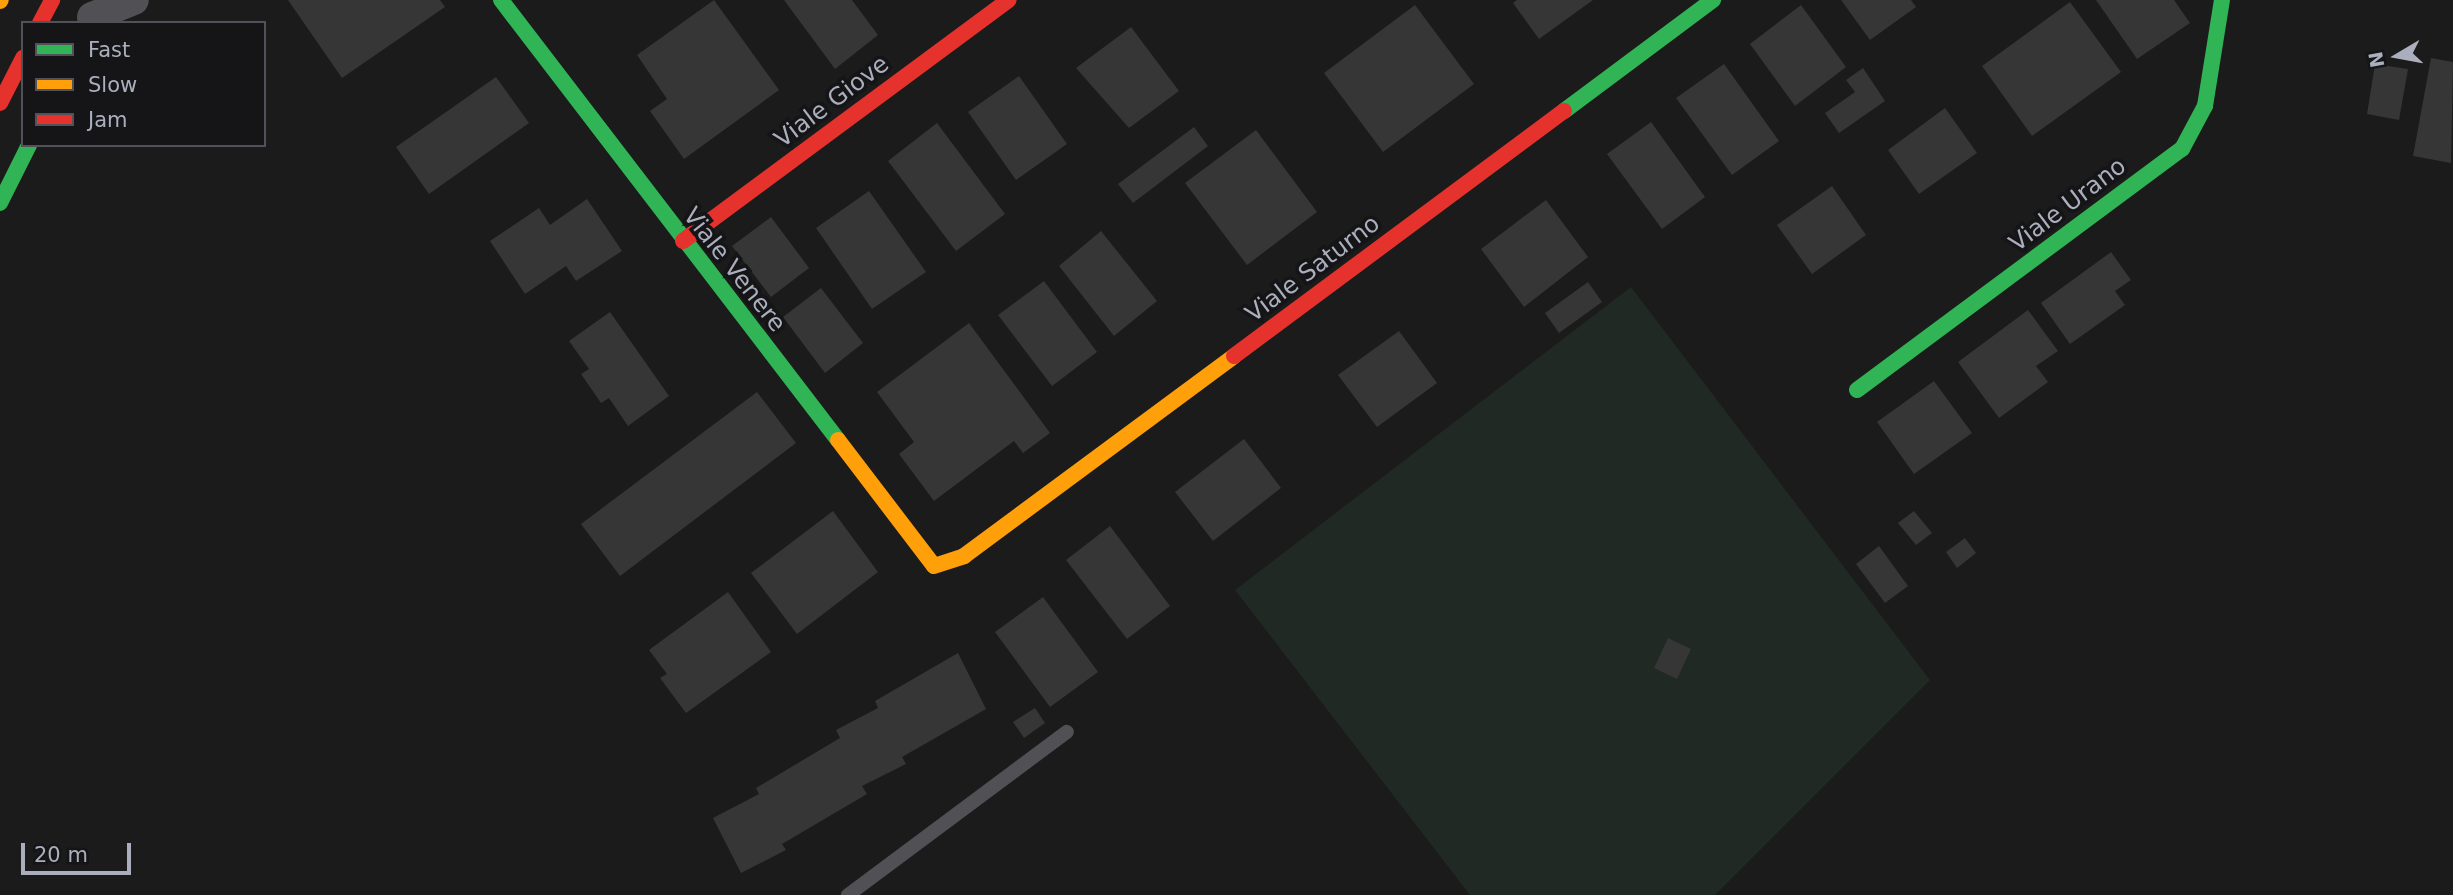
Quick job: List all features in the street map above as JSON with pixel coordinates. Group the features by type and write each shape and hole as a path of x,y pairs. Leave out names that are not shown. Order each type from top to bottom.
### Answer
{"street":[{"path":"41,21 52,0"},
{"path":"94,13 134,0"},
{"name":"Viale Venere","path":"501,0 683,242 934,566"},
{"name":"Viale Giove","path":"683,242 1009,0"},
{"name":"Viale Saturno","path":"934,566 964,556 1713,0"},
{"name":"Viale Urano","path":"1857,390 2182,149 2205,106 2222,0"},
{"path":"0,103 21,62"},
{"path":"0,203 28,147"}],"lane":[{"path":"848,895 1067,732"}],"shaded area":[{"path":"1631,287 1930,680 1715,895 1470,895 1235,590"}],"building":[{"path":"288,0 440,0 445,7 342,78"},
{"path":"714,0 779,90 684,159 650,111 667,99 637,55"},
{"path":"784,0 852,0 878,35 835,69"},
{"path":"1517,0 1593,0 1539,39 1513,3"},
{"path":"1841,0 1911,0 1916,7 1870,40"},
{"path":"2096,0 2174,0 2190,23 2137,59"},
{"path":"2070,2 2121,72 2032,136 1982,66"},
{"path":"1415,5 1474,84 1383,152 1324,73"},
{"path":"1801,5 1846,67 1795,106 1750,44"},
{"path":"1131,27 1179,91 1129,128 1076,68"},
{"path":"2431,58 2453,62 2451,163 2413,156"},
{"path":"1724,64 1779,141 1732,175 1676,98"},
{"path":"2375,64 2408,69 2399,120 2367,114"},
{"path":"1863,68 1885,101 1839,133 1825,113 1855,92 1846,80"},
{"path":"1019,76 1067,144 1016,180 968,112"},
{"path":"496,77 529,123 429,194 396,147"},
{"path":"1945,108 1977,153 1919,194 1888,150"},
{"path":"1651,122 1705,197 1662,229 1607,154"},
{"path":"937,123 1005,214 956,251 888,161"},
{"path":"1194,127 1208,146 1133,203 1118,184"},
{"path":"1256,130 1317,212 1247,265 1185,183"},
{"path":"1832,186 1866,235 1812,274 1777,225"},
{"path":"869,191 926,272 872,309 816,228"},
{"path":"587,199 622,251 576,281 566,266 525,294 490,241 539,208 550,225"},
{"path":"1546,200 1588,257 1524,307 1481,249"},
{"path":"771,217 809,268 771,297 732,246"},
{"path":"1101,231 1157,301 1114,336 1059,266"},
{"path":"2111,252 2131,280 2115,291 2125,305 2070,344 2041,303"},
{"path":"1044,281 1097,352 1052,386 998,315"},
{"path":"1588,282 1602,302 1559,333 1545,313"},
{"path":"821,288 863,343 825,373 783,317"},
{"path":"2028,310 2058,351 2036,366 2048,382 1999,418 1958,362"},
{"path":"610,312 669,396 628,426 609,398 601,403 581,374 589,369 569,341"},
{"path":"969,323 1050,433 1023,453 1014,441 934,501 899,454 914,442 877,392"},
{"path":"1399,331 1437,383 1377,427 1338,375"},
{"path":"1934,381 1972,433 1914,474 1877,422"},
{"path":"757,392 796,443 620,576 581,524"},
{"path":"1244,439 1281,488 1213,541 1175,492"},
{"path":"833,511 878,572 797,634 751,573"},
{"path":"1914,511 1932,533 1916,545 1898,523"},
{"path":"1110,526 1170,606 1127,639 1066,560"},
{"path":"1965,538 1976,553 1957,568 1946,552"},
{"path":"1879,546 1908,586 1885,603 1856,564"},
{"path":"728,592 771,652 686,713 660,678 667,674 649,650"},
{"path":"1043,597 1098,672 1050,707 995,632"},
{"path":"1668,638 1691,649 1677,679 1654,668"},
{"path":"958,653 986,709 902,757 906,764 862,786 867,794 782,844 786,850 741,873 713,818 759,794 756,788 840,738 836,730 878,708 875,701"},
{"path":"1035,708 1045,723 1024,738 1013,722"}],"traffic: fast":[{"path":"501,0 838,440"},
{"path":"1564,111 1713,0"},
{"path":"1857,390 2182,149 2205,106 2222,0"},
{"path":"0,203 28,147"}],"traffic: slow":[{"path":"838,440 934,566 964,556 1234,356"}],"traffic: jam":[{"path":"41,21 52,0"},
{"path":"683,241 1009,0"},
{"path":"0,103 21,62"},
{"path":"1234,356 1564,111"}]}
